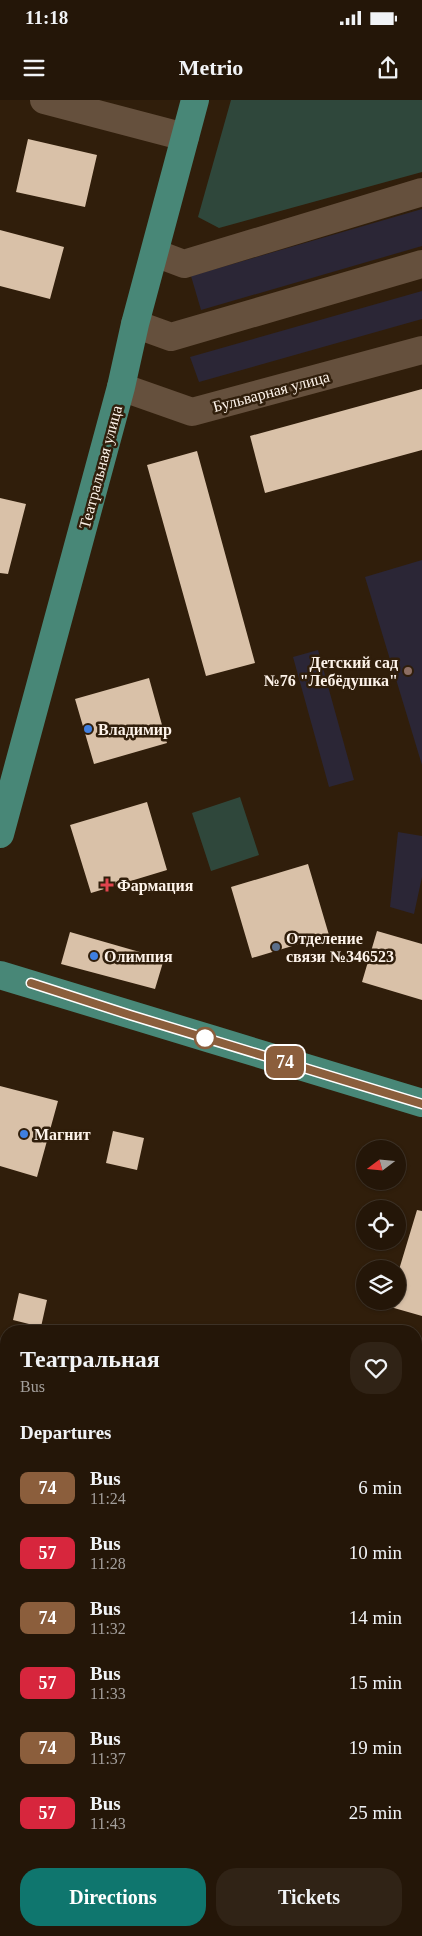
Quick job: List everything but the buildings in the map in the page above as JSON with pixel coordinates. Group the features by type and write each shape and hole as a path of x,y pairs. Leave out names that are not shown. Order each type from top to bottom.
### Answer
{"main road":[{"name":"Театральная улица","path":"0,834 121,388 135,324 195,100"},
{"path":"0,976 31,983 422,1104"}],"street":[{"path":"44,100 185,137"},
{"path":"155,253 184,264 422,192"},
{"path":"135,324 171,337 422,264"},
{"name":"Бульварная улица","path":"121,388 192,412 422,350"}],"shaded area":[{"path":"422,209 422,246 201,310 191,276"},
{"path":"422,291 422,319 199,382 190,357"},
{"name":"Детский сад №76 \"Лебёдушка\"","path":"422,560 422,765 365,577"},
{"path":"318,650 354,780 329,787 293,657"},
{"path":"398,832 422,836 422,877 414,914 390,907"}],"green space":[{"path":"231,100 422,100 422,172 219,228 198,217"},
{"path":"240,797 259,855 211,871 192,813"}],"bus line":[{"name":"74","path":"31,983 422,1104"}],"place":[{"name":"Детский сад №76 \"Лебёдушка\"","path":"408,671"},
{"name":"Владимир","path":"88,729"},
{"name":"Фармация","path":"107,885"},
{"name":"Отделение связи №346523","path":"276,947"},
{"name":"Олимпия","path":"94,956"},
{"name":"Магнит","path":"24,1134"}]}
